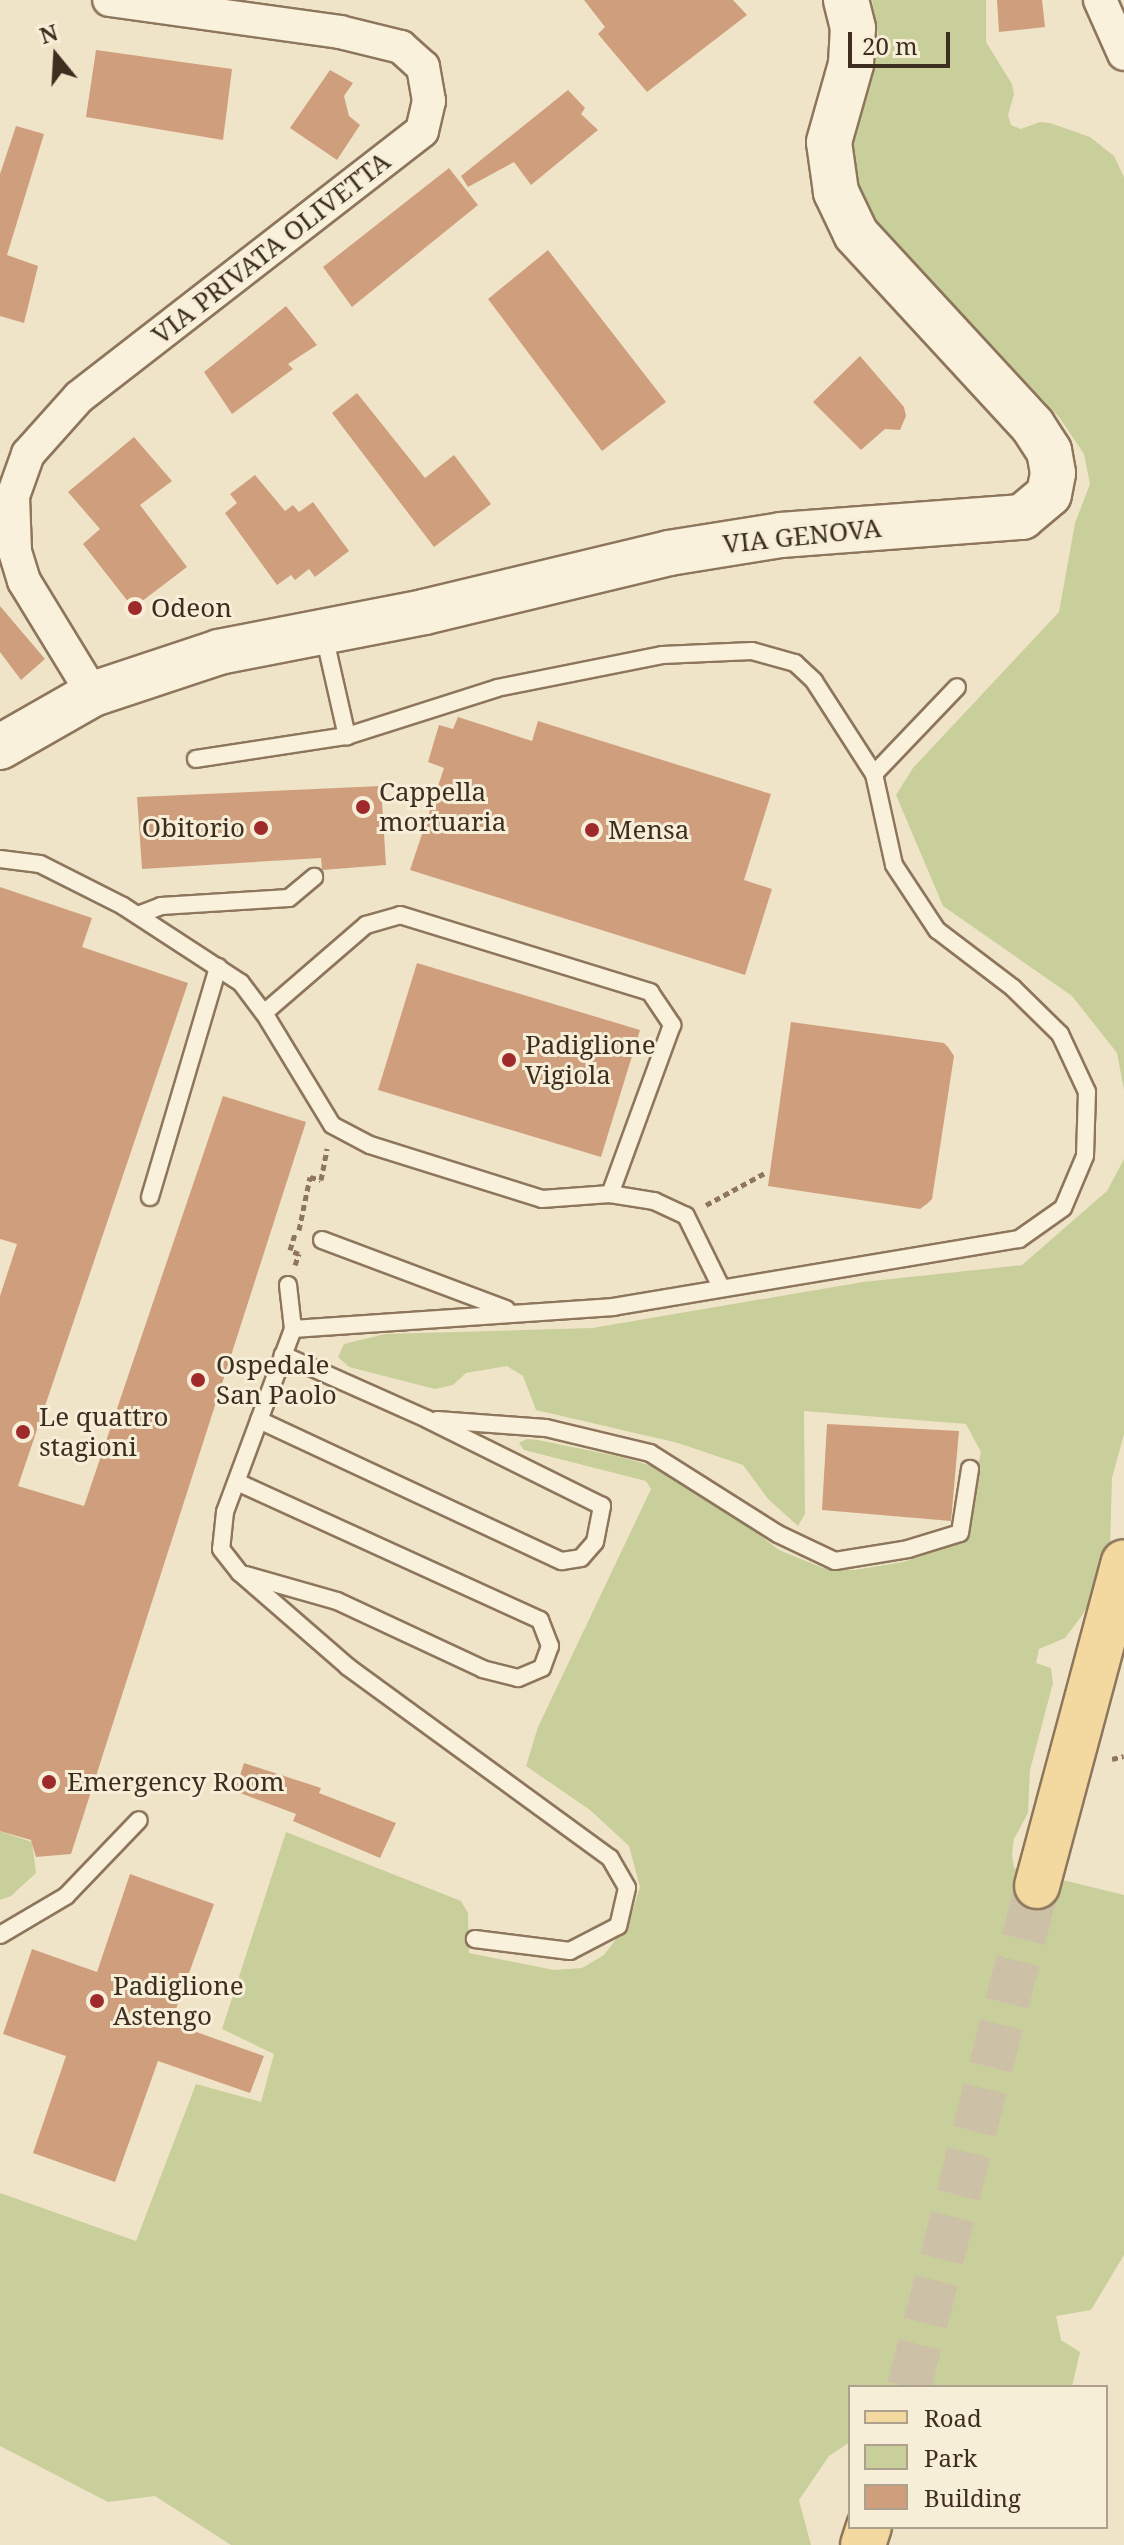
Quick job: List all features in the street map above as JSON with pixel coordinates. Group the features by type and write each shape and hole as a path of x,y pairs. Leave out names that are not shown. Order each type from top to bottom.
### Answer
{"main road":[{"path":"1037,1886 1124,1562"}],"street":[{"name":"VIA PRIVATA OLIVETTA","path":"93,694 24,581 15,551 13,496 28,454 79,397 422,131 429,101 423,67 401,47 340,32 109,0"},
{"name":"VIA GENOVA","path":"0,747 93,694 219,652 323,629 424,612 669,553 767,537 1022,517 1049,494 1053,473 1049,451 1033,426 856,234 836,192 829,142 851,64 853,28 846,0"},
{"path":"1100,0 1124,54"}],"lane":[{"path":"323,629 347,736"},
{"path":"196,759 347,736 497,688 662,655 752,651 795,663 814,681 874,774 894,865 937,930 1013,988 1060,1034 1087,1092 1085,1156 1063,1208 1019,1239 614,1307 512,1311 293,1329"},
{"path":"874,774 957,687"},
{"path":"0,859 40,864 138,915 241,983 264,1013 332,1125 370,1145 542,1199 610,1194 654,1201 686,1216 721,1287"},
{"path":"138,915 161,906 289,898 314,877"},
{"path":"264,1013 366,925 400,915 650,992 672,1025 610,1194"},
{"path":"150,1197 218,967"},
{"path":"322,1240 512,1311"},
{"path":"288,1285 293,1329 225,1512 221,1549 240,1573 348,1667 610,1858 627,1888 618,1926 570,1951 475,1939"},
{"path":"259,1420 562,1561 581,1558 595,1542 602,1506 427,1419 283,1355"},
{"path":"427,1419 546,1428 650,1453 778,1534 835,1561 908,1549 960,1533 970,1469"},
{"path":"237,1482 540,1620 550,1646 542,1668 518,1678 483,1669 337,1601 240,1573"},
{"path":"0,1935 66,1896 139,1820"}],"path":[{"path":"288,1285 299,1254 290,1250 310,1177 321,1180 332,1125"},
{"path":"686,1216 765,1173"},
{"path":"297,1229 322,1240"},
{"path":"1112,1759 1124,1756"}],"green space":[{"path":"872,0 986,0 986,42 1012,84 1014,94 1008,115 1011,125 1021,129 1040,122 1050,123 1090,137 1114,156 1124,177 1124,1090 1117,1053 1072,996 943,906 896,795 913,768 1059,612 1075,523 1090,484 1084,454 1059,417 876,222 854,185 848,149 878,35"},
{"path":"1124,1159 1124,1434 1112,1478 1110,1548 1103,1575 1083,1614 1065,1638 1039,1649 1036,1663 1051,1668 1053,1683 1030,1770 1028,1813 1014,1839 1012,1854 1014,1868 1124,1895 1124,2255 1091,2310 1056,2316 1061,2340 1080,2352 1072,2385 848,2385 848,2443 829,2456 799,2500 811,2545 231,2545 155,2496 108,2502 0,2446 0,2193 136,2241 196,2084 261,2102 274,2054 222,2029 286,1832 461,1901 468,1913 469,1953 554,1970 582,1968 604,1955 629,1922 640,1887 629,1846 590,1810 526,1766 538,1727 651,1489 646,1481 524,1450 519,1443 527,1439 538,1440 659,1468 707,1494 779,1550 823,1568 854,1570 903,1562 962,1542 981,1452 966,1424 804,1411 805,1514 798,1526 768,1499 743,1465 678,1443 536,1410 523,1376 507,1366 466,1373 453,1385 435,1389 349,1367 338,1357 344,1344 385,1334 592,1328 863,1282 1022,1265 1107,1191"},
{"path":"0,1831 32,1842 36,1873 11,1896 0,1900"}],"building":[{"path":"584,0 733,0 747,15 647,92 598,34 605,27"},
{"path":"997,0 1042,0 1045,27 999,32"},
{"path":"96,50 232,69 223,140 86,117"},
{"path":"330,70 353,83 344,96 349,116 360,125 337,160 290,128"},
{"path":"568,90 585,108 581,114 598,130 531,185 514,162 468,187 461,176"},
{"path":"16,126 44,134 7,255 38,266 24,323 0,316 0,174"},
{"path":"449,168 478,205 352,307 323,267"},
{"path":"548,250 666,402 602,451 488,299"},
{"path":"286,306 317,345 288,364 293,369 232,414 204,372"},
{"path":"860,356 904,407 906,416 900,430 885,429 861,450 813,402"},
{"path":"357,393 425,478 454,455 491,504 434,547 332,413"},
{"path":"134,437 172,481 140,505 187,567 133,608 83,544 100,529 68,492"},
{"path":"255,475 285,511 293,505 299,512 313,502 349,551 315,577 309,569 295,580 291,575 277,585 225,513 237,503 230,494"},
{"path":"0,606 45,659 21,680 0,652"},
{"name":"Mensa","path":"458,717 532,741 538,721 771,794 744,880 772,889 745,975 410,870 444,768 428,762 439,725 453,729"},
{"name":"Obitorio","path":"381,786 386,865 322,870 321,858 142,869 137,797"},
{"path":"0,887 92,918 82,947 188,983 18,1486 84,1506 223,1096 306,1122 71,1854 36,1857 31,1840 0,1831 0,1296 17,1244 0,1239"},
{"name":"Padiglione Vigiola","path":"417,963 640,1030 601,1157 378,1090"},
{"path":"791,1022 944,1043 948,1047 954,1056 932,1199 920,1209 768,1186"},
{"path":"827,1424 959,1431 951,1521 822,1510"},
{"path":"244,1763 321,1788 319,1793 396,1823 380,1858 293,1821 296,1814 235,1791"},
{"name":"Padiglione Astengo","path":"130,1874 214,1904 171,2023 264,2056 250,2093 158,2061 115,2182 33,2153 66,2056 3,2034 32,1949 97,1972"}],"tunnel":[{"path":"910,2385 1037,1886"}],"place":[{"name":"Odeon","path":"135,608"},
{"name":"Cappella mortuaria","path":"363,807"},
{"name":"Obitorio","path":"261,828"},
{"name":"Mensa","path":"592,830"},
{"name":"Padiglione Vigiola","path":"509,1060"},
{"name":"Ospedale San Paolo","path":"198,1380"},
{"name":"Le quattro stagioni","path":"23,1432"},
{"name":"Emergency Room","path":"49,1782"},
{"name":"Padiglione Astengo","path":"97,2001"}]}
